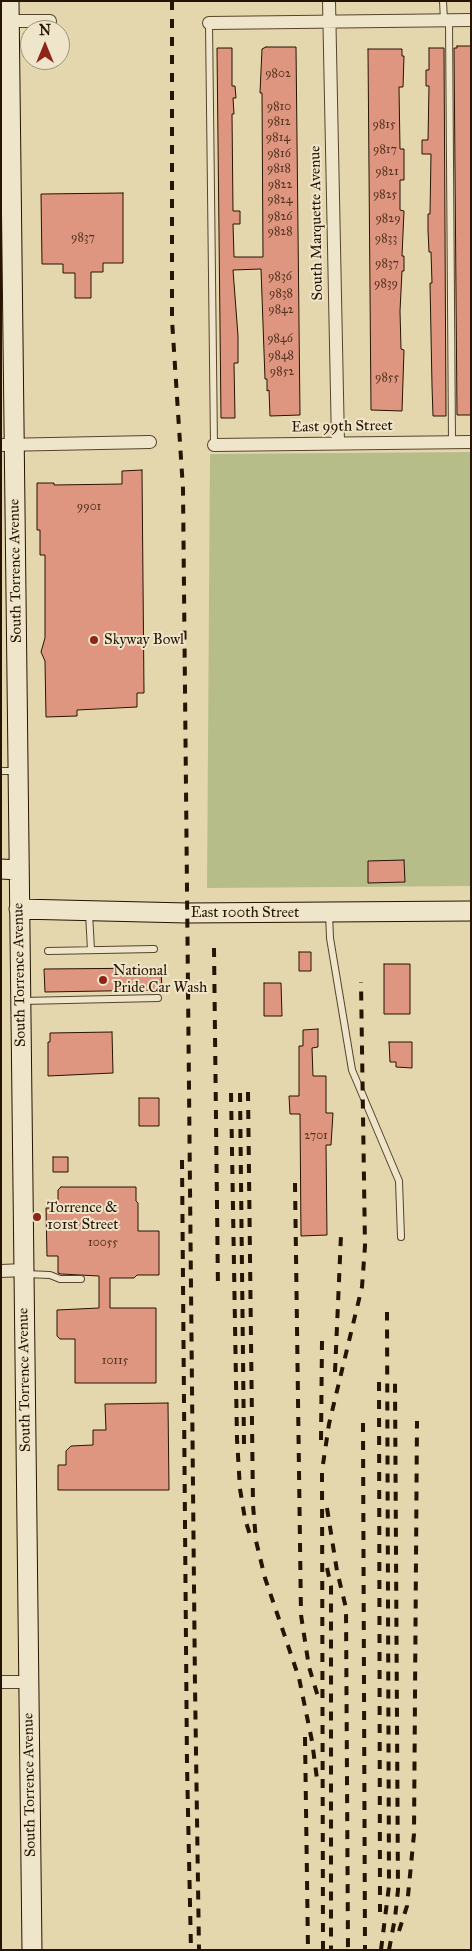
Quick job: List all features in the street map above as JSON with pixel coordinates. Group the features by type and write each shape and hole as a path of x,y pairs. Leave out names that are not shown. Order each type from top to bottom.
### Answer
{"main road":[{"name":"South Torrence Avenue","path":"9,1 5,21 10,869 20,909 32,1950"},
{"name":"East 100th Street","path":"20,909 187,913 471,911"}],"street":[{"name":"South Marquette Avenue","path":"329,1 338,443"},
{"path":"209,23 471,20"},
{"path":"5,21 20,21"},
{"path":"8,444 150,442"},
{"name":"East 99th Street","path":"214,445 471,442"},
{"path":"1,1271 24,1272"},
{"path":"1,1682 29,1682"}],"lane":[{"path":"444,1 446,21 452,442"},
{"path":"209,23 214,445"},
{"path":"89,910 91,950"},
{"path":"329,912 330,938 352,1070 399,1181 402,1236"},
{"path":"48,951 154,949"},
{"path":"20,1001 158,998"},
{"path":"24,1272 46,1274 60,1279 81,1279"}],"green space":[{"path":"471,452 471,886 207,888 210,454"}],"building":[{"path":"457,46 471,46 471,415 457,415 454,48 457,48"},
{"path":"266,47 296,47 300,415 270,416 269,390 267,391 267,379 265,379 261,269 233,270 238,336 238,363 234,363 235,418 221,418 217,48 232,48 232,86 235,86 236,98 233,98 234,114 232,114 233,211 240,211 240,224 233,224 234,257 263,257 262,93 260,93 262,49"},
{"path":"429,48 444,48 446,416 433,416 430,283 432,283 428,230 431,154 422,154 422,140 428,140 429,86 426,86 426,70 429,70"},
{"path":"368,49 402,49 402,56 404,56 403,87 399,87 400,149 404,149 404,180 400,180 400,210 404,211 402,256 404,256 404,271 402,271 400,311 401,349 404,350 402,411 371,410"},
{"path":"123,193 123,263 103,263 103,272 91,272 91,298 75,298 75,273 63,273 63,264 42,264 41,194"},
{"name":"Skyway Bowl","path":"142,470 144,693 137,693 137,707 77,710 77,716 46,717 45,661 41,652 45,638 45,555 40,555 40,530 37,530 37,483 54,483 54,485 122,484 122,471"},
{"path":"404,860 405,882 368,883 368,861"},
{"path":"299,952 311,952 311,971 299,971"},
{"path":"384,964 410,964 410,1014 384,1014"},
{"name":"National Pride Car Wash","path":"161,968 162,990 45,992 44,969"},
{"path":"264,983 281,983 282,1016 264,1016"},
{"path":"318,1029 318,1047 312,1048 313,1076 326,1076 326,1113 333,1113 331,1145 326,1145 327,1235 301,1236 300,1114 290,1114 289,1096 299,1096 299,1046 303,1046 303,1030"},
{"path":"112,1032 113,1073 48,1076 48,1042 50,1042 50,1033"},
{"path":"389,1042 412,1042 412,1068 396,1067 396,1062 390,1062"},
{"path":"139,1098 159,1098 159,1126 139,1126"},
{"path":"53,1157 68,1157 68,1172 53,1172"},
{"path":"61,1187 136,1187 138,1231 159,1231 159,1275 110,1278 110,1308 156,1308 156,1383 75,1383 75,1339 60,1339 57,1336 57,1310 99,1308 99,1276 58,1273 58,1256 47,1256 46,1208 58,1208 58,1190"},
{"path":"168,1403 169,1490 58,1490 58,1465 66,1465 66,1451 71,1446 93,1445 93,1430 106,1430 105,1404"}],"railway":[{"path":"172,1 172,320 183,489 199,1950"},
{"path":"214,948 218,1289"},
{"path":"323,1950 322,1471 329,1424 362,1287 365,1246 361,982"},
{"path":"248,1092 253,1505 256,1541 265,1578 299,1678 312,1741 317,1779"},
{"path":"231,1093 237,1439 240,1489 245,1519 251,1538"},
{"path":"240,1093 244,1445"},
{"path":"182,1160 187,1765 191,1950"},
{"path":"295,1183 301,1615 309,1667 319,1700"},
{"path":"335,1372 341,1235"},
{"path":"381,1950 389,1886 387,1312"},
{"path":"321,1440 322,1340"},
{"path":"379,1382 380,1912"},
{"path":"389,1950 398,1890 395,1382"},
{"path":"399,1931 407,1906 414,1834 417,1421"},
{"path":"363,1423 365,1950"},
{"path":"327,1508 337,1571 346,1608 348,1950"},
{"path":"327,1568 331,1586 331,1950"},
{"path":"305,1737 308,1950"}],"place":[{"name":"Skyway Bowl","path":"94,640"},
{"name":"National Pride Car Wash","path":"103,980"},
{"name":"Torrence & 101st Street","path":"37,1217"}]}
